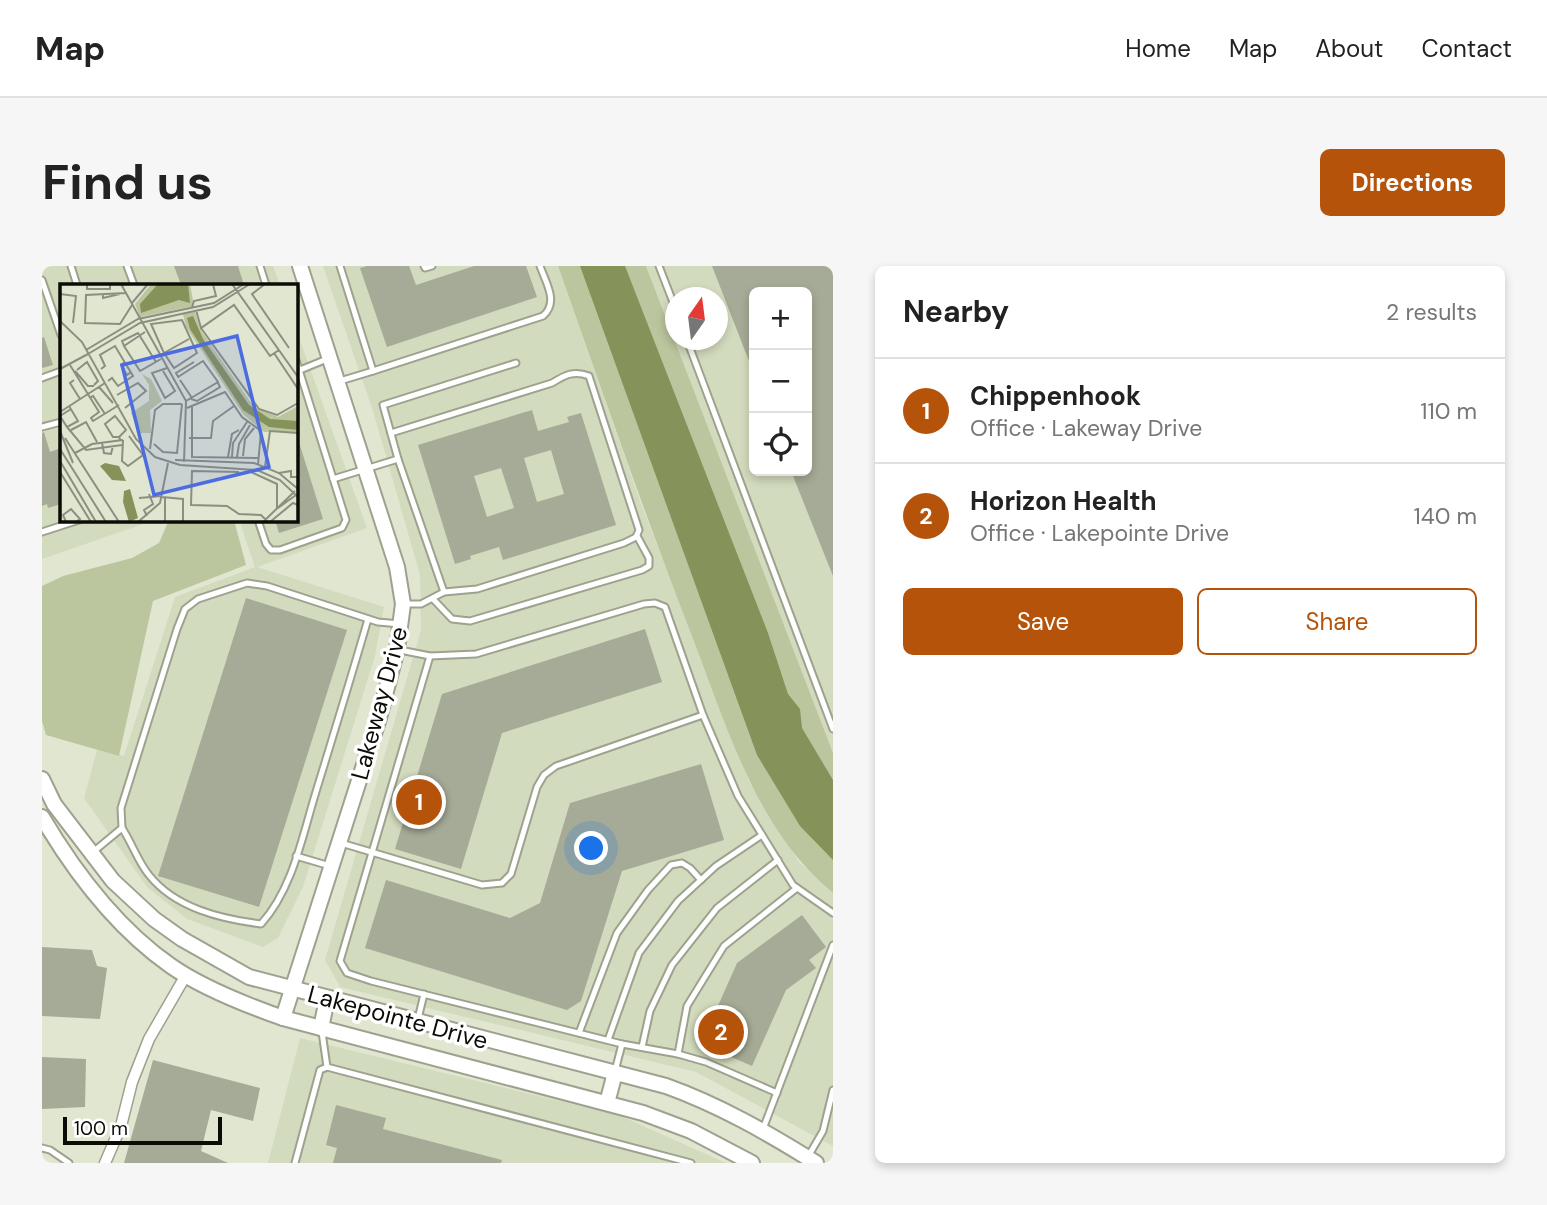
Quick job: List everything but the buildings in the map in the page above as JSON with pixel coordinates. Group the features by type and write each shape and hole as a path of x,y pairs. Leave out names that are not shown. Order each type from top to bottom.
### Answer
{"main road":[{"name":"Lakeway Drive","path":"283,1018 379,718 397,649 403,604 397,567 366,468 330,358 302,291 303,267"},
{"name":"Lakepointe Drive","path":"42,779 54,804 90,854 122,890 154,919 182,939 249,977 666,1086 705,1100 809,1161"},
{"name":"Lakepointe Drive","path":"42,817 113,915 171,966 186,975 283,1018 607,1103 691,1130 752,1163"},
{"path":"321,1028 327,999"},
{"path":"607,1103 615,1073"}],"street":[{"path":"105,1163 121,1126 132,1082 149,1039 186,975"}],"lane":[{"path":"71,266 77,284"},
{"path":"127,266 134,284"},
{"path":"260,266 266,284"},
{"path":"340,266 373,371"},
{"path":"425,266 432,266"},
{"path":"338,382 543,316 549,311 553,300 540,266"},
{"path":"659,266 667,287"},
{"path":"42,280 60,332"},
{"path":"691,350 833,729"},
{"path":"300,370 330,358"},
{"path":"444,592 398,459 383,405 516,363"},
{"path":"259,522 266,544 271,550 281,550 342,528 346,520 298,365"},
{"path":"42,378 60,371"},
{"path":"391,433 552,383 579,372 589,376 639,530 637,536 625,543 477,589 444,592 421,604 403,604"},
{"path":"42,427 60,422"},
{"path":"333,479 398,459"},
{"path":"42,532 73,522"},
{"path":"433,599 452,619 470,621 642,570 649,566 649,558 637,536"},
{"path":"368,619 296,856 272,911 261,923 242,921 181,903 168,894 148,874 122,828 121,808 185,609 198,600 247,583 267,586 368,619 400,624"},
{"path":"397,649 430,656 476,654 643,604 655,603 665,607 703,715 738,796 797,888 833,913"},
{"path":"430,656 340,961 347,972 424,995 622,1044 678,1054 718,1067 777,1093"},
{"path":"339,843 482,885 502,883 511,874 537,788 544,775 556,766 703,715"},
{"path":"90,854 122,828"},
{"path":"608,1040 639,953 678,901 716,866 762,835"},
{"path":"296,856 331,867"},
{"path":"642,1047 650,1011 672,965 717,908 778,860"},
{"path":"579,1033 618,933 648,890 671,865 682,863 701,880"},
{"path":"678,1054 687,1006 723,946 797,888"},
{"path":"762,1131 833,945"},
{"path":"417,1022 424,995"},
{"path":"321,1028 327,1068"},
{"path":"615,1073 622,1044"},
{"path":"295,1163 320,1070 327,1068 691,1163"},
{"path":"809,1161 823,1131 833,1090"},
{"path":"42,1148 50,1150 66,1162"}],"shaded area":[{"path":"42,266 273,266 280,284 60,284 60,522 149,522 42,559"},
{"path":"323,266 558,266 644,512 749,781 799,862 833,893 833,1146 696,1072 340,987 325,960 421,630 420,575 373,411"},
{"path":"558,266 646,266 665,315 665,350 678,350 833,753 833,893 806,867 783,838 745,772 622,449"},
{"path":"580,266 625,266 768,633 788,694 800,709 802,728 833,780 833,860 800,826 757,755"},
{"path":"646,266 833,266 833,753 678,350 728,350 728,287 665,287 665,316"},
{"path":"298,335 367,528 257,567 384,607 375,656 303,887 278,938 263,947 187,919 147,887 84,798 97,750 124,756 175,597 255,567 240,522 298,522"},
{"path":"168,522 235,522 246,565 153,601 119,756 46,735 42,721 42,586 63,576 132,558 159,543"},
{"path":"300,1038 621,1116 726,1163 268,1163"}],"place":[{"name":"Chippenhook","path":"419,802"},
{"name":"Horizon Health","path":"721,1032"}]}
